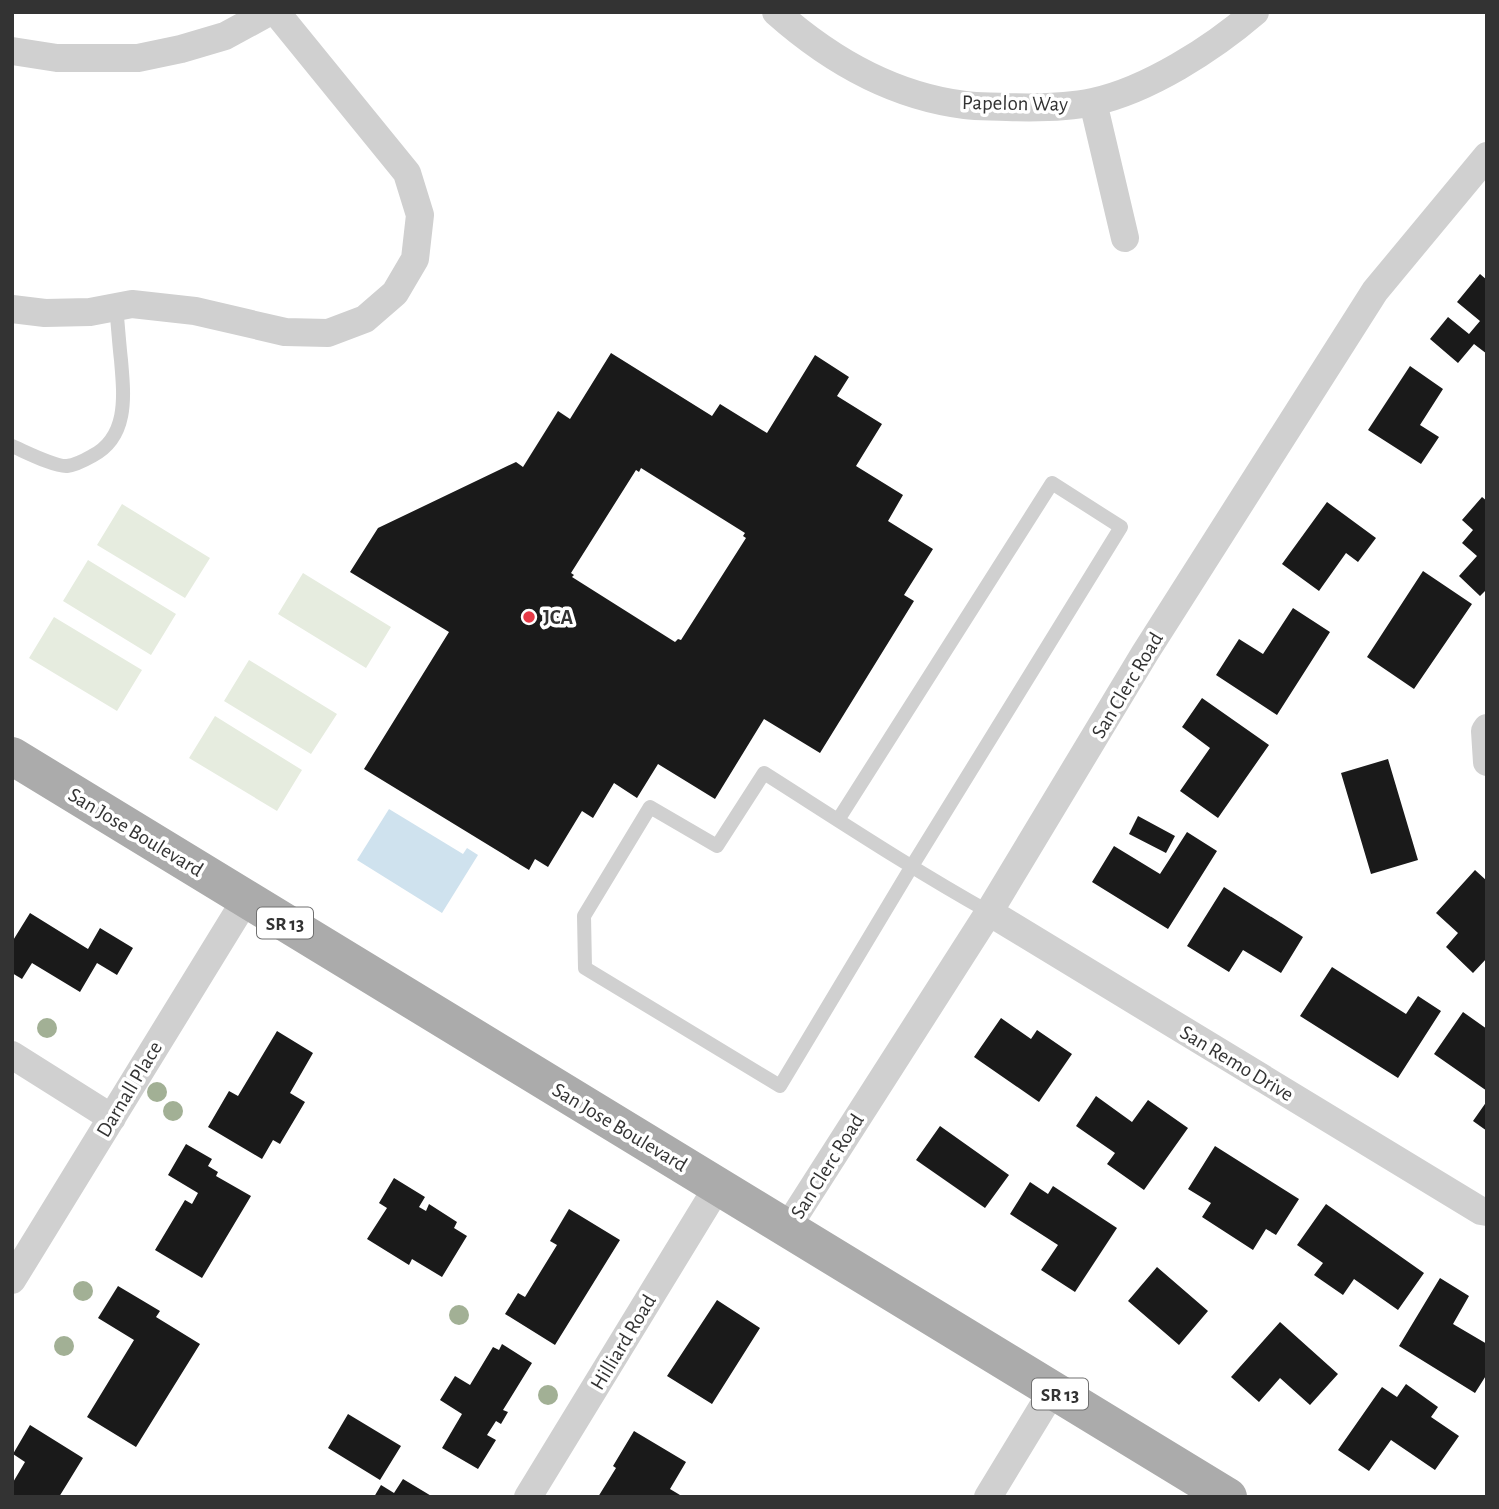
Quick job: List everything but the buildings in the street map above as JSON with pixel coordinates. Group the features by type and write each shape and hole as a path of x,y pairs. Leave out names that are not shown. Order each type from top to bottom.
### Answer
{"main road":[{"name":"San Jose Boulevard","path":"12,756 1228,1497"}],"street":[{"path":"12,51 57,58 138,58 225,36 269,12"},
{"path":"12,309 45,313 90,312 132,304 195,311 285,332 328,333 365,319 395,293 415,259 420,215 407,173 276,12"},
{"name":"Papelon Way","path":"776,12 801,35 873,79 929,98 965,105 1036,108 1093,102 1167,73 1211,46 1255,12"},
{"path":"1093,102 1125,238"},
{"name":"San Clerc Road","path":"787,1228 989,912 1145,653 1375,291 1487,156"},
{"path":"1487,728 1487,762"},
{"name":"Darnall Place","path":"12,1280 246,899"},
{"name":"San Remo Drive","path":"989,912 1480,1211 1487,1212"},
{"path":"12,1055 112,1118"},
{"name":"Hilliard Road","path":"528,1497 718,1186"},
{"path":"988,1497 1053,1390"}],"lane":[{"path":"12,446 66,466 83,461 101,451 109,442 120,422 124,401 116,307"},
{"path":"838,820 1052,483 1121,527 912,866 780,1086 585,968 584,916 650,807 717,846 764,773 838,820 912,866 944,887 989,912"}],"shaded area":[{"path":"122,504 210,558 185,598 97,545"},
{"path":"88,560 176,614 151,655 63,601"},
{"path":"303,573 391,627 366,668 278,614"},
{"path":"54,617 142,670 117,711 29,658"},
{"path":"249,660 337,714 311,754 224,701"},
{"path":"215,716 302,770 277,811 189,758"}],"water":[{"path":"389,809 463,854 467,848 478,855 442,913 357,860"}],"place":[{"name":"JCA","path":"529,617"}]}
